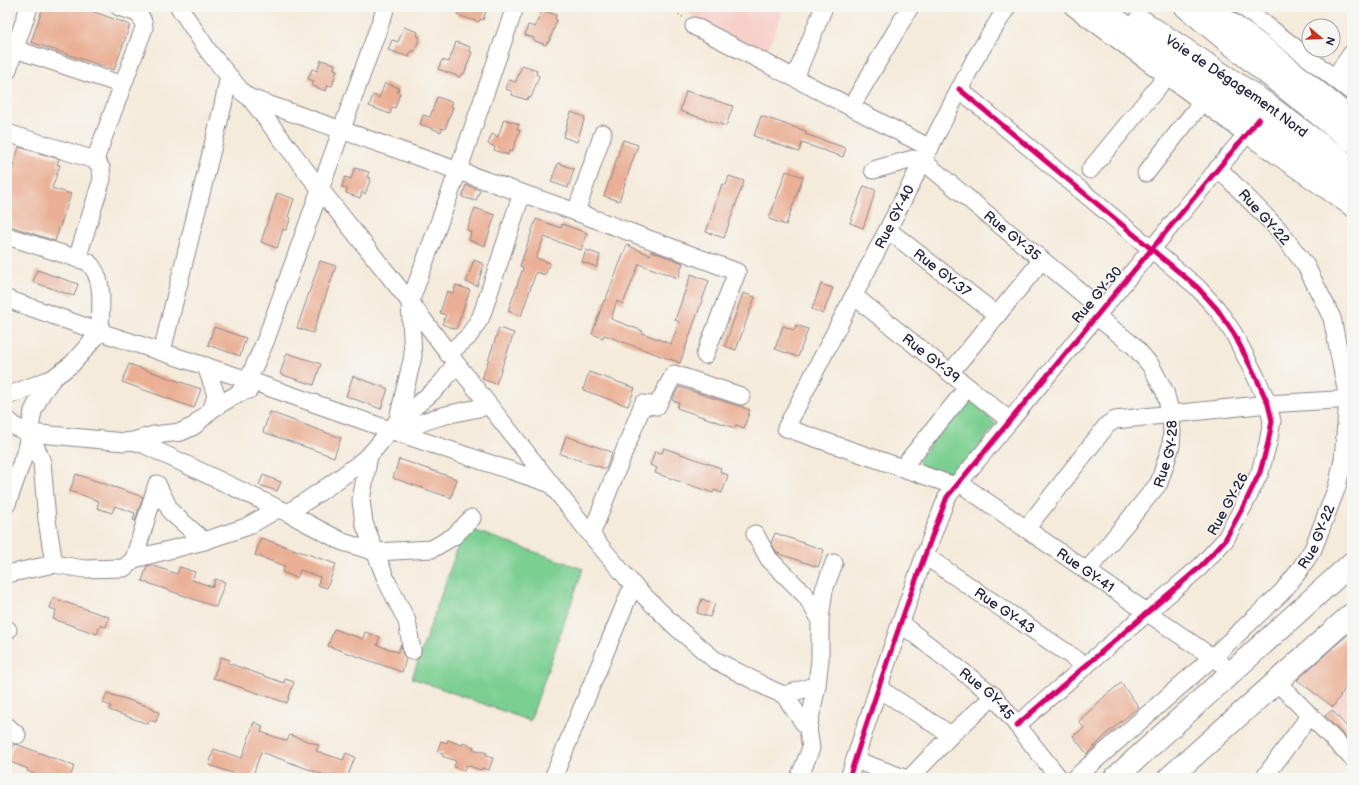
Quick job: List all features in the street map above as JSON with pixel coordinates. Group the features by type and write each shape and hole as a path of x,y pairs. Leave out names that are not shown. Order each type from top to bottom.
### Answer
{"main road":[{"path":"1100,7 1163,55 1252,127 1352,189"},
{"name":"Voie de Dégagement Nord","path":"1120,7 1280,113 1352,168"},
{"name":"Voie de Dégagement Nord","path":"1186,7 1352,141"},
{"path":"1208,7 1266,50 1352,120"},
{"path":"1116,778 1352,563"},
{"path":"1169,778 1352,614"}],"street":[{"path":"7,72 29,7"},
{"path":"95,160 144,28 143,20 139,14 119,7"},
{"path":"179,7 209,52 228,76 246,95 410,302 489,406 591,535 633,585 677,628 715,660 784,695 808,729"},
{"path":"7,419 17,428 30,433 124,442 133,441 154,435 181,432 194,426 212,410 250,386 386,7"},
{"path":"399,429 413,356 410,302 458,171 515,7"},
{"path":"795,78 824,7"},
{"path":"851,107 910,7"},
{"name":"Rue GY-40","path":"786,428 959,89 975,59 1007,7"},
{"path":"1073,7 1202,102 1252,127 1352,208"},
{"path":"1244,7 1352,92"},
{"name":"Rue GY-35","path":"694,26 851,107 927,154 1098,313"},
{"path":"15,49 123,85"},
{"path":"1334,78 1352,54"},
{"path":"162,351 223,105 228,76"},
{"path":"1090,170 1167,76"},
{"name":"Rue GY-26","path":"959,89 1152,248 1197,287 1217,309 1234,334 1268,404 1272,421 1260,472 1225,540 1200,567 1017,725"},
{"path":"223,105 232,96 246,95 576,212 737,272 705,356"},
{"path":"1146,173 1202,102"},
{"name":"Rue GY-30","path":"849,778 900,623 924,555 947,497 1252,127"},
{"path":"7,133 95,160 101,168 102,179 77,259"},
{"path":"576,212 603,133"},
{"path":"873,170 927,154"},
{"name":"Rue GY-22","path":"1075,778 1213,657 1282,592 1298,572 1312,549 1337,487 1343,460 1350,399 1332,318 1306,266 1278,229 1218,168"},
{"path":"7,574 54,564 84,570 124,568 134,559 204,541 246,527 283,511 339,479 399,429 452,371 452,358 468,337 481,316 522,193"},
{"name":"Rue GY-37","path":"888,230 997,315"},
{"path":"7,236 88,262 94,268 101,284 100,332 72,364 53,378 7,396"},
{"path":"950,373 1042,260"},
{"name":"Rue GY-39","path":"854,296 1009,420"},
{"path":"7,299 100,332 206,366 250,386 399,429 551,484"},
{"name":"Rue GY-28","path":"1087,571 1159,483 1170,446 1172,431 1171,415 1165,392 1151,366 1134,346 1098,313"},
{"path":"206,366 216,395 212,410"},
{"path":"591,535 643,404 657,406 674,374 741,396"},
{"path":"7,504 13,468 26,450 33,411 42,393 53,378"},
{"path":"902,468 968,387"},
{"path":"1026,528 1107,425 1115,420 1268,404 1350,399"},
{"path":"399,429 425,421 489,406"},
{"name":"Rue GY-41","path":"786,428 902,468 957,484 1026,528 1233,672"},
{"path":"30,433 42,462 47,520 54,564"},
{"path":"133,441 283,511 343,542 375,552 432,549 454,536 472,518"},
{"path":"369,455 361,500 364,523 387,582 407,621 412,651"},
{"path":"13,468 42,462"},
{"path":"134,559 157,484 171,512 204,541"},
{"path":"755,534 769,559 806,596 820,619"},
{"name":"Rue GY-43","path":"924,555 1086,666"},
{"path":"800,778 811,748 808,729 817,685 820,659 820,619 824,590 834,563"},
{"path":"553,778 633,585"},
{"name":"Rue GY-45","path":"900,623 994,696 1059,778"},
{"path":"1277,682 1352,758"},
{"path":"784,695 817,685"},
{"path":"878,688 951,735"},
{"path":"910,778 951,735 994,696"},
{"path":"1264,778 1310,715"},
{"path":"855,760 904,778"}],"shaded area":[{"path":"679,7 785,7 766,54 678,9"},
{"path":"1352,682 1352,726 1333,707"}],"green space":[{"path":"965,400 973,400 996,424 957,476 951,478 920,464 919,459"},
{"path":"465,527 583,569 530,721 412,678"}],"building":[{"path":"43,7 81,7 130,25 114,70 31,42"},
{"path":"460,7 484,7 483,10 486,11 483,20 480,19 479,22 457,15"},
{"path":"542,10 556,15 555,19 557,20 549,42 547,42 546,45 525,35 528,25 535,27"},
{"path":"404,27 418,32 417,36 420,37 414,52 411,51 409,57 388,50 392,40 398,42"},
{"path":"456,42 470,47 469,51 472,52 464,74 461,74 460,77 438,69 442,60 449,62"},
{"path":"321,60 335,64 334,69 337,70 332,86 328,85 326,91 312,86 314,81 308,79 312,69 317,71"},
{"path":"522,65 537,70 536,74 539,76 531,98 528,97 527,100 512,95 513,92 506,89 509,80 516,82"},
{"path":"385,83 399,88 397,92 400,93 395,108 392,107 390,114 369,106 373,95 379,98"},
{"path":"686,91 733,106 726,126 680,111"},
{"path":"437,97 452,102 450,106 453,107 445,129 442,128 441,132 420,124 423,115 430,117"},
{"path":"571,112 585,117 577,142 563,137"},
{"path":"761,116 806,131 805,134 846,148 843,157 802,143 799,152 754,136"},
{"path":"504,119 519,124 517,129 520,130 512,152 509,151 508,155 494,150 495,147 488,144 492,134 498,137"},
{"path":"623,140 638,145 619,201 604,196"},
{"path":"19,147 59,159 57,165 60,165 52,188 71,194 55,241 7,225 7,178 9,179"},
{"path":"558,163 574,169 568,188 551,182"},
{"path":"355,168 369,172 367,177 371,178 365,194 362,192 360,198 346,193 347,189 342,187 345,177 351,179"},
{"path":"786,171 803,177 786,225 769,219"},
{"path":"729,176 744,181 724,238 706,232 722,184 726,185"},
{"path":"466,185 480,190 476,201 462,197"},
{"path":"864,186 876,190 863,228 850,223"},
{"path":"277,193 294,199 288,217 291,218 286,230 283,229 277,248 261,242"},
{"path":"475,208 495,215 485,246 469,240 471,232 467,230"},
{"path":"536,219 561,228 562,224 587,233 581,250 544,237 536,258 550,263 545,275 536,272 521,316 508,311 523,268 520,266"},
{"path":"627,245 650,255 651,251 683,263 678,278 639,264 623,304 617,301 611,319 643,331 642,333 671,344 679,322 675,320 691,274 709,281 680,363 604,335 603,338 592,334 604,300 605,301"},
{"path":"586,250 600,255 597,267 582,262"},
{"path":"474,260 484,264 477,286 466,282"},
{"path":"320,261 336,266 313,333 297,328"},
{"path":"37,270 78,284 74,296 33,282"},
{"path":"821,284 833,288 823,314 812,309"},
{"path":"456,285 470,290 456,329 442,324 446,315 440,313 447,291 453,293"},
{"path":"743,293 755,297 736,350 725,346"},
{"path":"796,325 808,329 798,357 775,349 783,326 794,330"},
{"path":"214,327 246,338 240,356 208,345"},
{"path":"499,328 514,333 496,384 482,379"},
{"path":"287,353 321,364 314,385 280,374"},
{"path":"129,364 201,389 194,408 122,382"},
{"path":"589,372 635,388 628,406 583,390"},
{"path":"353,376 388,389 381,409 346,396"},
{"path":"679,387 738,406 743,406 742,407 750,410 744,428 736,425 735,428 677,408 679,403 672,400"},
{"path":"270,412 341,438 334,457 263,432"},
{"path":"566,436 612,452 606,469 560,454"},
{"path":"664,448 721,468 720,472 728,475 722,493 714,490 713,493 655,473 657,468 650,465 655,451 662,453"},
{"path":"399,459 457,479 451,498 393,478"},
{"path":"76,474 143,497 135,521 133,520 135,513 115,506 112,513 97,508 99,501 70,491"},
{"path":"263,475 281,482 277,491 259,485"},
{"path":"775,533 824,550 818,567 777,553 771,543"},
{"path":"261,538 336,564 327,588 318,585 320,577 300,570 297,578 282,572 285,566 255,555"},
{"path":"151,565 177,574 180,567 195,572 192,580 213,587 215,579 225,582 216,607 142,581 147,566"},
{"path":"53,598 109,617 106,627 100,625 97,634 53,619 56,610 50,608"},
{"path":"702,599 715,604 710,617 697,613"},
{"path":"334,629 363,639 365,632 380,637 377,645 398,652 401,644 402,653 406,659 402,672 328,646"},
{"path":"1352,631 1352,678 1333,707 1297,680"},
{"path":"221,657 230,660 228,663 284,683 285,679 294,682 287,703 213,678"},
{"path":"1121,683 1139,707 1110,731 1087,754 1073,736 1084,728 1079,721"},
{"path":"107,693 153,708 153,710 159,712 156,722 149,720 148,724 109,710 111,706 103,703"},
{"path":"1332,710 1352,733 1352,744 1325,716"},
{"path":"254,722 263,726 261,732 287,741 290,735 319,745 316,751 343,760 346,753 355,757 347,778 333,778 261,752 252,778 247,778 209,765 214,749 242,758"},
{"path":"448,740 462,745 463,743 474,747 473,749 487,753 486,756 493,758 489,770 482,768 481,770 466,765 464,771 454,767 456,761 442,756 443,754 437,752 441,741 447,743"},
{"path":"14,744 74,766 70,778 44,778 27,771 28,769 8,761"}],"cycle path":[{"path":"959,89 1197,287 1217,309 1234,334 1268,404 1272,421 1260,472 1225,540 1200,567 1017,725"},
{"path":"849,778 896,637 947,497 1259,119"}]}
